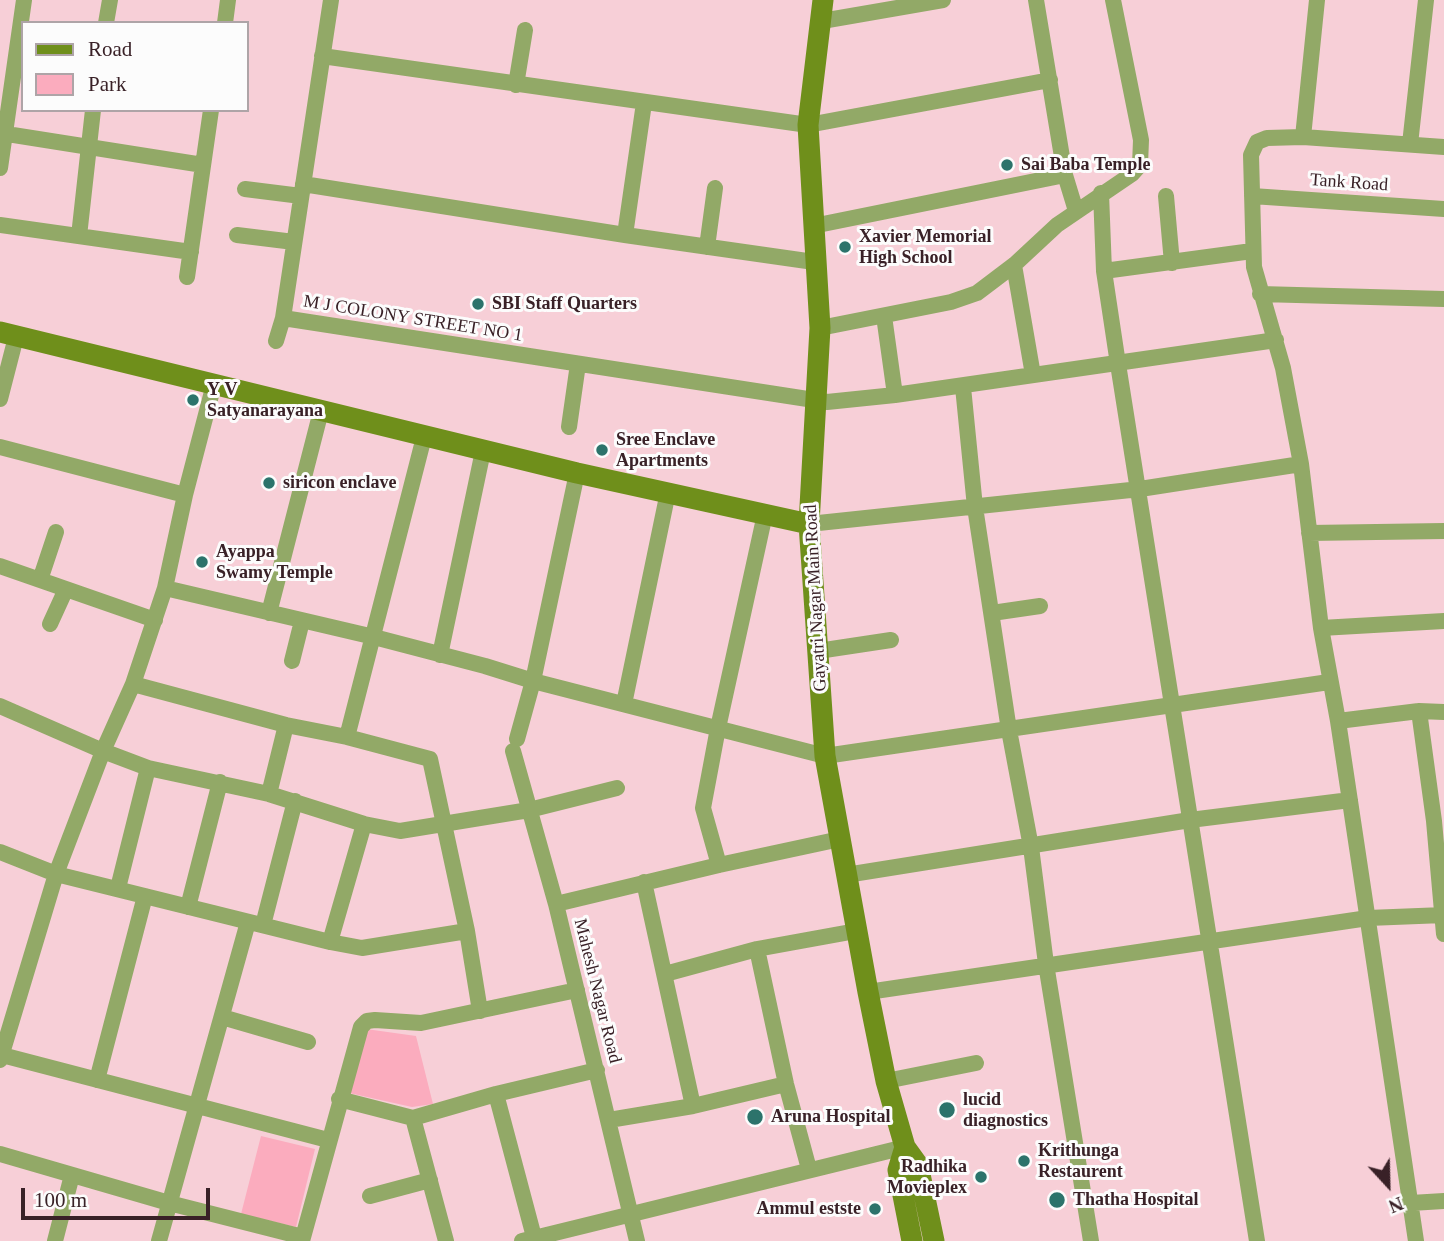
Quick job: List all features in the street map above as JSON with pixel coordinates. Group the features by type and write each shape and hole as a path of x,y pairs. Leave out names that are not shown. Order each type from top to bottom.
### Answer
{"street":[{"path":"0,169 2,134 24,0"},
{"path":"106,21 110,0"},
{"path":"225,21 228,0"},
{"name":"M J COLONY STREET NO 1","path":"331,0 283,318 815,401 838,402 962,387 1276,340"},
{"path":"822,11 943,0"},
{"path":"1036,0 1065,174 1076,211"},
{"path":"820,328 965,298 977,293 1014,265 1056,225 1132,174 1140,165 1142,152 1113,0"},
{"path":"1303,137 1317,0"},
{"path":"1410,144 1426,0"},
{"name":"Gayatri Nagar Main Road","path":"822,11 808,125 820,328 809,524 825,756 886,1081 905,1147 918,1165 934,1241"},
{"path":"516,85 525,30"},
{"path":"322,56 808,125 1050,80"},
{"path":"625,235 644,103"},
{"path":"79,236 93,112"},
{"path":"187,277 211,112"},
{"path":"2,134 88,145 203,165"},
{"path":"1416,1241 1338,721 1321,628 1301,464 1288,388 1261,294 1252,251 1251,155 1257,142 1267,138 1303,137 1444,146"},
{"path":"813,226 1065,174"},
{"path":"707,247 715,188"},
{"path":"245,189 302,190 814,262"},
{"path":"1101,193 1104,271 1257,1241"},
{"path":"1166,195 1172,263"},
{"name":"Tank Road","path":"1252,196 1444,209"},
{"path":"0,225 191,252"},
{"path":"237,235 294,242"},
{"path":"1104,271 1252,251"},
{"path":"1014,265 1033,375"},
{"path":"1261,294 1444,299"},
{"path":"884,316 895,395"},
{"path":"276,341 283,318"},
{"path":"0,399 8,335 483,451 809,524 1140,489 1301,464"},
{"path":"569,427 578,364"},
{"path":"214,384 155,620 133,684 103,751 8,1003 1,1058 328,1140"},
{"path":"962,387 975,507 1009,730 1031,847 1046,964 1091,1241"},
{"path":"269,613 321,411"},
{"path":"347,737 424,437"},
{"path":"0,447 185,495"},
{"path":"440,654 483,451"},
{"name":"Mahesh Nagar Road","path":"577,473 533,681 515,745 637,1241"},
{"path":"624,704 668,492"},
{"path":"719,864 703,808 765,514"},
{"path":"1310,533 1444,531"},
{"path":"40,580 56,533"},
{"path":"0,566 155,620"},
{"path":"165,588 374,637 825,756 1329,682"},
{"path":"50,624 66,589"},
{"path":"992,613 1040,606"},
{"path":"292,661 302,621"},
{"path":"1321,628 1444,621"},
{"path":"818,651 891,640"},
{"path":"133,684 286,725 425,757 432,764 467,931 480,1011"},
{"path":"0,706 148,768 269,794 363,824 400,831 529,810 617,788"},
{"path":"1338,721 1419,711 1444,712"},
{"path":"1419,711 1439,821 1444,934"},
{"path":"269,794 286,725"},
{"path":"118,888 148,768"},
{"path":"188,907 220,782"},
{"path":"846,875 1190,820 1350,800"},
{"path":"159,1241 222,1017 256,923 295,801"},
{"path":"330,942 363,824"},
{"path":"556,904 719,864 840,839"},
{"path":"0,852 56,874 362,948 467,931"},
{"path":"644,882 693,1106"},
{"path":"97,1080 145,896"},
{"path":"868,992 1368,918 1443,915"},
{"path":"665,974 757,949 856,931"},
{"path":"757,949 786,1084 809,1169"},
{"path":"0,1154 302,1239 360,1027 367,1021 421,1023 577,990"},
{"path":"222,1017 309,1042"},
{"path":"886,1081 976,1063"},
{"path":"340,1099 413,1118 496,1094 597,1070"},
{"path":"609,1120 693,1106 786,1084"},
{"path":"496,1094 528,1239 905,1147"},
{"path":"413,1118 446,1241"},
{"name":"Gayatri Nagar Main Road","path":"905,1147 898,1170 912,1241"},
{"path":"55,1241 72,1175"},
{"path":"370,1196 430,1180"},
{"path":"1411,1203 1444,1201"}],"green space":[{"path":"366,1029 416,1036 433,1104 412,1107 349,1093"},
{"path":"261,1136 315,1149 296,1227 241,1214"}],"place":[{"name":"Sai Baba Temple","path":"1007,165"},
{"name":"Xavier Memorial High School","path":"845,247"},
{"name":"SBI Staff Quarters","path":"478,304"},
{"name":"Y V Satyanarayana","path":"193,400"},
{"name":"Sree Enclave Apartments","path":"602,450"},
{"name":"siricon enclave","path":"269,483"},
{"name":"Ayappa Swamy Temple","path":"202,562"},
{"name":"lucid diagnostics","path":"947,1110"},
{"name":"Aruna Hospital","path":"755,1117"},
{"name":"Krithunga Restaurent","path":"1024,1161"},
{"name":"Radhika Movieplex","path":"981,1177"},
{"name":"Thatha Hospital","path":"1057,1200"},
{"name":"Ammul estste","path":"875,1209"}]}
